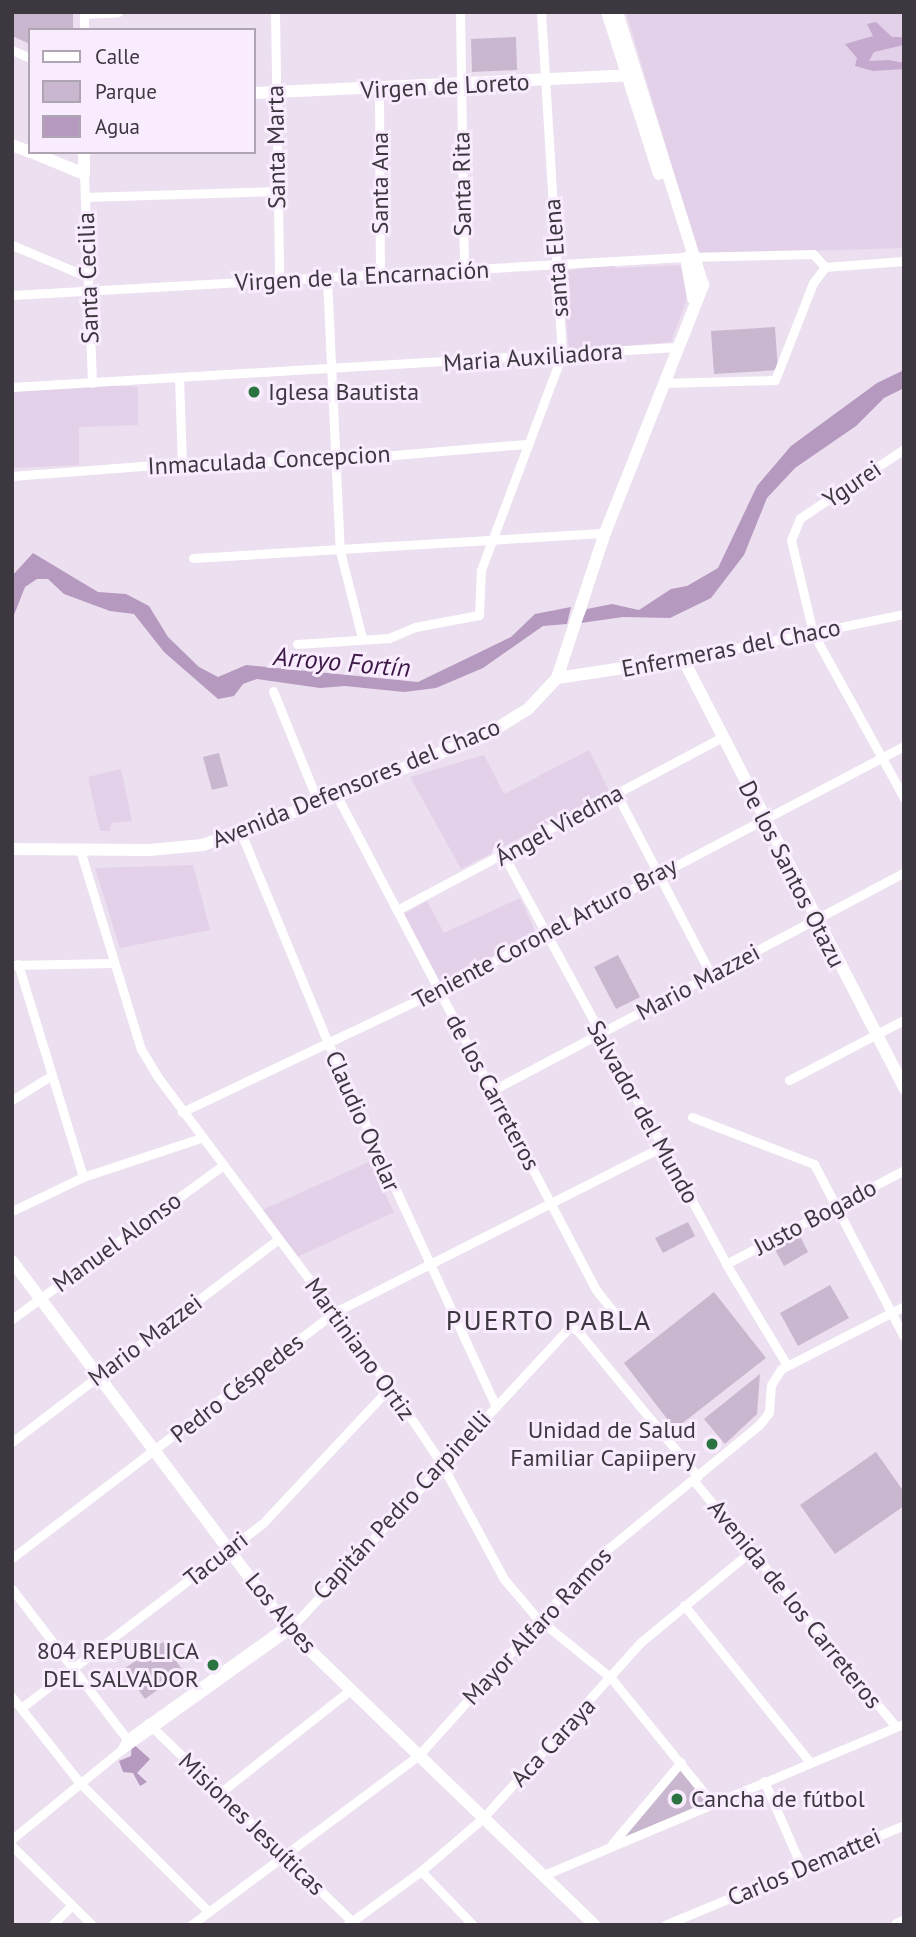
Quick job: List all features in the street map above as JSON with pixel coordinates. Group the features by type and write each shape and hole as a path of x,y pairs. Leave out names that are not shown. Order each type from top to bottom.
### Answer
{"street":[{"path":"85,13 118,12"},
{"name":"Santa Marta","path":"275,12 279,281"},
{"name":"Santa Rita","path":"460,12 464,271"},
{"name":"santa Elena","path":"362,638 389,638 415,627 479,615 480,577 491,540 562,355 543,81 541,12"},
{"path":"607,12 632,76 690,257 694,288 692,309"},
{"path":"617,12 632,76"},
{"path":"12,50 28,57"},
{"name":"Virgen de Loreto","path":"256,93 379,90 459,82 632,76"},
{"name":"Santa Ana","path":"379,90 380,276"},
{"path":"35,154 84,174 84,154"},
{"name":"Santa Cecilia","path":"84,174 92,383"},
{"path":"85,197 277,191"},
{"path":"12,245 88,277"},
{"name":"Virgen de la Encarnación","path":"12,295 690,257 712,259 813,254 825,267"},
{"name":"Avenida Defensores del Chaco","path":"12,849 176,849 241,832 337,796 502,726 527,709 557,678 605,533 702,285 690,257"},
{"path":"663,383 775,380 813,283 825,267 904,261"},
{"path":"297,645 362,638 340,551 327,279"},
{"name":"Maria Auxiliadora","path":"12,387 331,370 676,347"},
{"path":"179,378 182,463"},
{"name":"Inmaculada Concepcion","path":"12,476 182,463 335,460 526,444"},
{"name":"Ygurei","path":"813,633 791,540 800,518 904,449"},
{"path":"192,558 605,533"},
{"name":"Enfermeras del Chaco","path":"557,678 683,659 904,614"},
{"path":"813,633 904,798"},
{"name":"De los Santos Otazu","path":"683,659 720,738 904,1088"},
{"path":"273,691 318,802"},
{"name":"Ángel Viedma","path":"397,910 504,856 720,738"},
{"name":"Teniente Coronel Arturo Bray","path":"182,1112 439,990 904,746"},
{"path":"616,793 711,975"},
{"name":"de los Carreteros","path":"337,796 553,1203 596,1290 614,1311"},
{"name":"Claudio Ovelar","path":"241,832 328,1043 496,1406"},
{"name":"Martiniano Ortiz","path":"80,850 141,1049 182,1112 390,1387 441,1463 503,1579 537,1618 611,1678 713,1804"},
{"name":"Salvador del Mundo","path":"504,856 726,1264 787,1365"},
{"name":"Mario Mazzei","path":"493,1090 904,872"},
{"path":"83,1177 15,964 113,963"},
{"path":"789,1080 904,1020"},
{"path":"12,1100 52,1075"},
{"path":"692,1117 814,1164 904,1337"},
{"path":"12,1211 83,1177 201,1138"},
{"name":"Pedro Céspedes","path":"12,1558 335,1312 663,1146"},
{"name":"Manuel Alonso","path":"12,1319 222,1166"},
{"name":"Justo Bogado","path":"726,1264 904,1170"},
{"name":"Mario Mazzei","path":"12,1442 278,1239"},
{"name":"Los Alpes","path":"12,1261 97,1377 289,1625 350,1690 595,1925"},
{"path":"787,1365 904,1307"},
{"name":"Capitán Pedro Carpinelli","path":"12,1839 129,1742 289,1625 570,1327"},
{"name":"Avenida de los Carreteros","path":"570,1327 751,1550 900,1725"},
{"name":"Mayor Alfaro Ramos","path":"191,1925 418,1756 537,1618 592,1562 759,1425 769,1412 774,1375 787,1365"},
{"name":"Tacuari","path":"21,1707 262,1524 390,1387"},
{"name":"Aca Caraya","path":"352,1924 421,1871 483,1818 641,1642 751,1550"},
{"path":"14,1594 129,1742"},
{"path":"684,1605 808,1760"},
{"path":"221,1792 350,1690"},
{"path":"12,1697 80,1783 208,1911"},
{"path":"544,1875 713,1804 808,1760 900,1725"},
{"name":"Misiones Jesuíticas","path":"151,1726 284,1854 352,1924"},
{"path":"611,1845 681,1762"},
{"path":"764,1781 802,1868"},
{"name":"Carlos Demattei","path":"665,1925 690,1920 904,1825"},
{"path":"12,1846 92,1925"},
{"path":"421,1871 473,1925"},
{"path":"52,1925 72,1905"},
{"path":"897,1925 904,1922"}],"shaded area":[{"path":"626,12 904,12 904,248 698,254"},
{"path":"876,22 892,37 904,37 904,45 874,52 869,61 889,60 904,63 904,69 873,71 855,66 857,58 845,44 873,36 867,24"},
{"path":"615,262 615,268 683,265 689,294 671,342 569,351 562,272"},
{"path":"96,385 138,387 138,425 79,427 79,465 12,468 12,390"},
{"path":"589,750 609,791 461,869 410,777 484,755 504,794"},
{"path":"121,769 132,821 111,823 110,831 100,831 88,777"},
{"path":"193,865 210,930 120,948 95,868"},
{"path":"520,898 536,933 439,984 402,915 427,901 444,933"},
{"path":"369,1162 394,1212 295,1258 262,1210"}],"green space":[{"path":"12,12 73,12 73,28 28,28 28,43 12,36"},
{"path":"516,37 517,70 472,72 471,39"},
{"path":"775,327 778,370 714,374 711,331"},
{"path":"219,753 228,786 212,790 203,757"},
{"path":"618,955 640,997 616,1009 594,967"},
{"path":"688,1222 695,1236 663,1253 655,1238"},
{"path":"799,1234 808,1252 784,1266 774,1248"},
{"path":"830,1285 849,1318 798,1346 780,1313"},
{"path":"714,1292 766,1358 675,1429 624,1363"},
{"path":"760,1374 757,1414 725,1444 704,1419"},
{"path":"876,1452 904,1492 904,1506 835,1554 800,1505"},
{"path":"163,1642 183,1671 145,1699 124,1669"},
{"path":"681,1764 710,1803 615,1843"}],"water":[{"path":"904,370 904,388 884,398 856,426 795,468 767,498 744,555 711,598 670,618 623,617 581,623 587,609 612,604 639,610 671,589 687,586 718,568 757,486 791,446 877,383"},
{"path":"33,553 98,592 126,594 149,606 168,637 199,667 218,677 246,665 418,682 511,637 535,614 571,607 567,624 543,626 483,668 436,688 404,692 345,686 320,688 257,679 243,684 234,696 218,699 164,652 134,614 110,611 64,594 48,579 37,579 25,587 12,620 12,576"},
{"path":"132,1743 150,1759 137,1773 147,1782 140,1786 133,1773 123,1772 119,1761 131,1756"}],"place":[{"name":"Iglesa Bautista","path":"254,392"},
{"name":"Unidad de Salud Familiar Capiipery","path":"712,1444"},
{"name":"804 REPUBLICA DEL SALVADOR","path":"213,1665"},
{"name":"Cancha de fútbol","path":"677,1799"}],"district":[{"name":"PUERTO PABLA","path":"549,1320"}],"water label":[{"name":"Arroyo Fortín","path":"342,662"}]}
